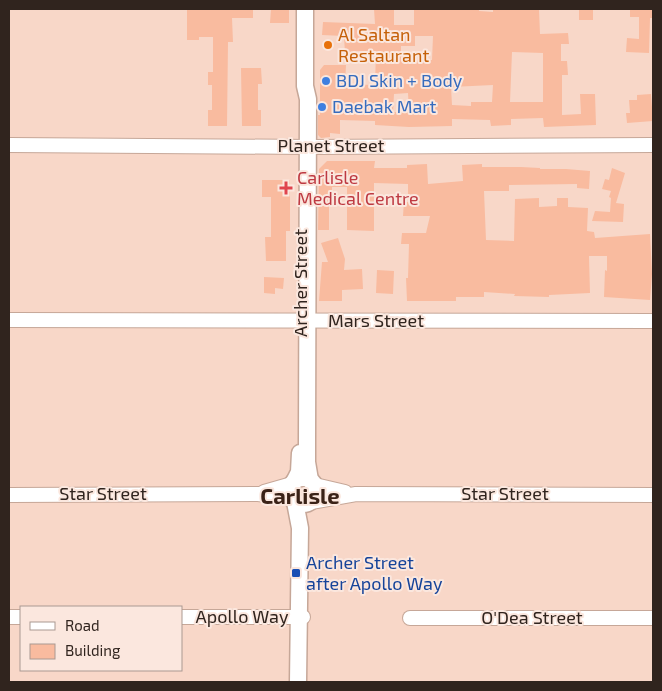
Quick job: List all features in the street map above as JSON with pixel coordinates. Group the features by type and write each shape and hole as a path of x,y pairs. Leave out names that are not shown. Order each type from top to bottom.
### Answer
{"main road":[{"name":"Archer Street","path":"303,482 299,472 304,321 304,147 300,99 304,86 305,9"},
{"path":"303,482 316,494 302,502 289,492 303,482"},
{"path":"298,682 302,502"},
{"path":"300,617 304,682"}],"street":[{"name":"Planet Street","path":"9,145 304,147 653,145"},
{"name":"Mars Street","path":"9,320 653,321"},
{"name":"Star Street","path":"258,494 303,482 356,494"},
{"name":"Star Street","path":"9,495 258,494 283,497 302,502 356,494 653,495"},
{"name":"Apollo Way","path":"182,617 300,617"},
{"name":"O'Dea Street","path":"410,618 653,618"}],"building":[{"path":"187,9 253,9 253,18 232,18 233,42 228,42 227,126 208,126 208,110 212,110 212,85 208,85 208,72 213,72 213,37 199,37 199,40 187,40"},
{"path":"271,9 289,9 289,23 270,23"},
{"path":"374,9 394,9 394,25 414,25 414,9 479,9 479,11 493,12 493,9 539,9 540,34 568,33 569,44 561,44 561,61 567,61 568,75 562,75 562,115 581,114 580,94 595,94 596,125 544,127 543,118 511,119 511,125 491,126 490,120 452,119 452,126 409,127 375,125 375,121 340,120 340,134 330,133 330,137 321,138 318,135 320,70 324,65 346,65 345,84 375,85 376,51 357,51 357,54 345,54 344,36 322,35 323,22 375,24","holes":["415,36 433,36 432,60 401,61 401,46 415,46","512,52 543,53 543,102 510,102","493,85 492,102 471,102 471,106 452,105 451,87","408,93 409,112 393,112 394,94"]},
{"path":"579,9 593,9 593,20 579,20"},
{"path":"630,9 652,9 649,53 626,52 627,38 639,39 639,17 630,17"},
{"path":"241,68 261,68 262,84 258,84 258,110 261,110 261,126 242,126"},
{"path":"651,94 653,121 627,123 626,113 630,113 629,100 637,100 637,95"},
{"path":"327,161 375,161 374,168 407,168 407,165 427,164 428,184 463,181 462,165 482,164 482,167 590,171 589,189 577,188 577,184 509,185 509,191 484,191 486,240 514,241 515,199 539,198 539,207 557,206 557,198 568,198 568,207 588,208 587,231 594,232 595,238 650,234 652,274 650,300 604,297 607,256 589,256 590,293 549,295 549,297 514,296 515,294 484,292 484,297 456,297 456,301 407,301 406,278 408,278 409,244 401,244 402,233 426,233 430,216 403,216 404,202 408,202 408,184 374,183 374,231 347,230 347,187 332,187 332,192 329,192 329,230 318,230 319,169"},
{"path":"612,168 625,173 616,203 624,204 623,222 592,221 595,211 610,212 611,198 609,197 611,191 602,189 605,179 609,180"},
{"path":"262,180 290,180 290,231 286,231 286,261 266,261 265,237 271,237 271,197 262,197"},
{"path":"338,238 345,259 344,270 362,269 363,289 342,290 342,301 319,301 322,262 328,262 321,243"},
{"path":"377,270 394,271 393,294 376,293"},
{"path":"264,277 284,278 283,289 275,288 275,294 264,293"}],"place":[{"name":"Al Saltan Restaurant","path":"328,45"},
{"name":"BDJ Skin + Body","path":"326,81"},
{"name":"Daebak Mart","path":"322,107"},
{"name":"Carlisle Medical Centre","path":"286,188"},
{"name":"Archer Street after Apollo Way","path":"296,573"}],"district":[{"name":"Carlisle","path":"300,496"}]}
